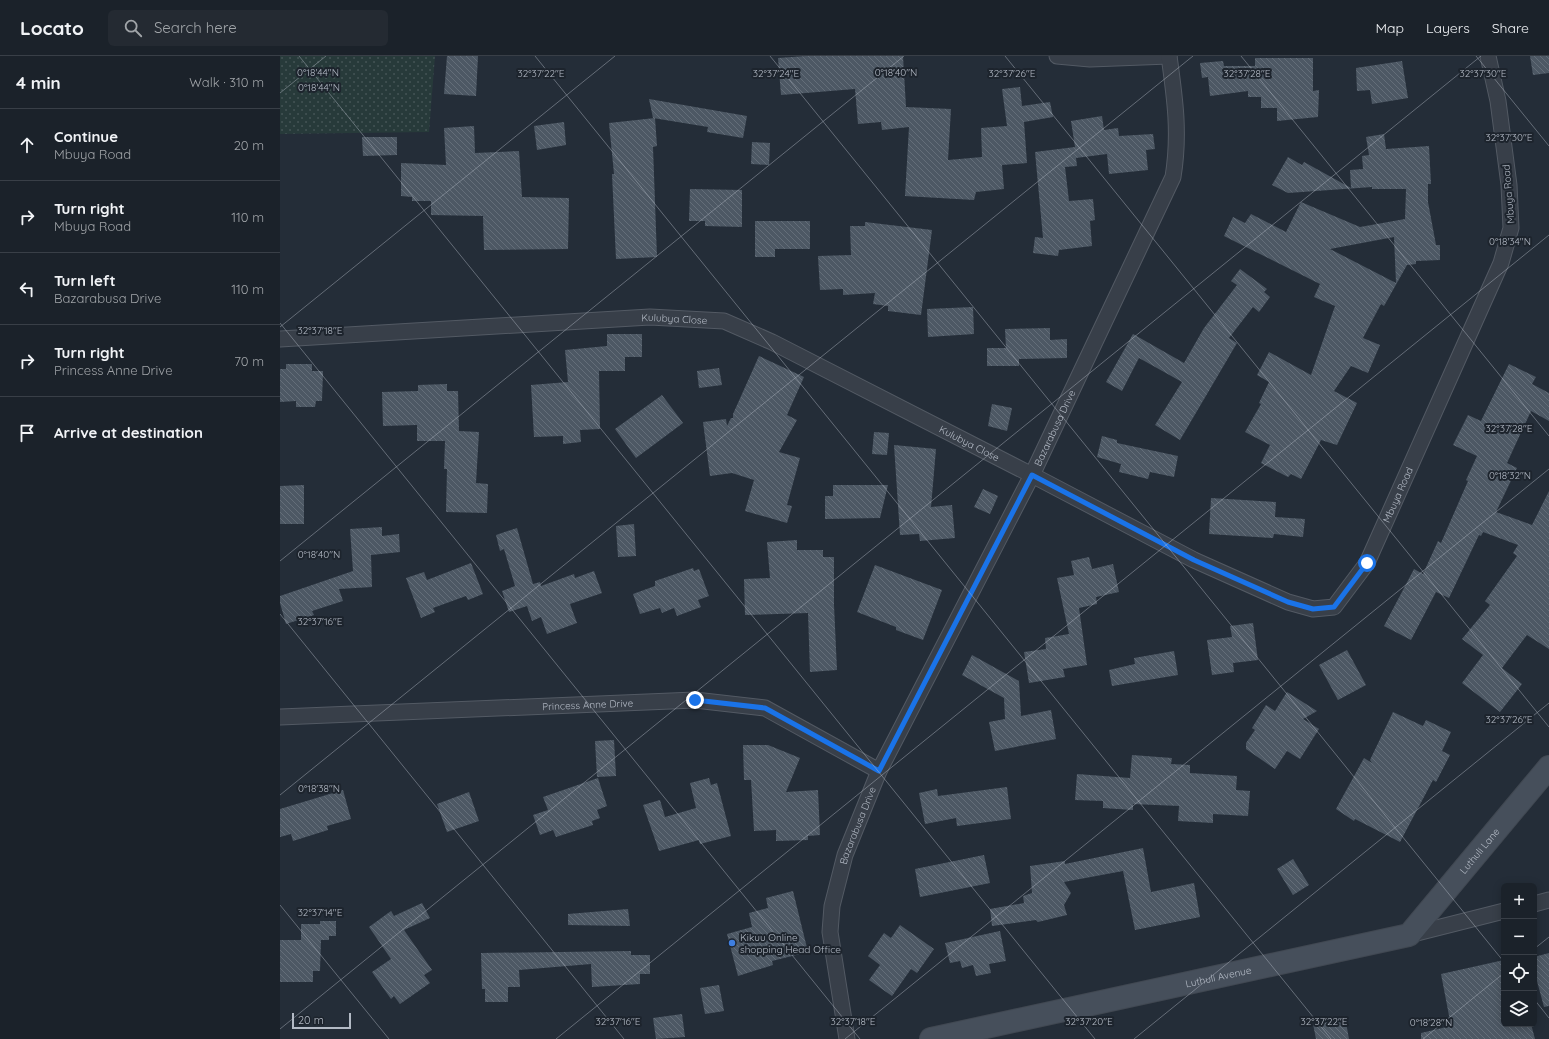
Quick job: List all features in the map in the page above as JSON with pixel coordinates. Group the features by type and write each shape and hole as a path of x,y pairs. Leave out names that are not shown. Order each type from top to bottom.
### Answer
{"street":[{"path":"1057,56 1090,59 1169,56"},
{"name":"Bazarabusa Drive","path":"847,1039 830,932 832,906 845,855 879,771 1032,475 1174,177 1178,125 1169,56"},
{"name":"Mbuya Road","path":"1032,475 1194,560 1288,602 1313,609 1334,607 1367,563 1501,263 1511,228 1509,185 1498,101 1488,56"},
{"name":"Kulubya Close","path":"280,339 650,317 724,321 772,342 1032,475"},
{"name":"Princess Anne Drive","path":"280,717 695,700 765,708 879,771"},
{"name":"Luthuli Lane","path":"1409,935 1549,767"},
{"path":"1537,903 1549,900"},
{"name":"Luthuli Avenue","path":"931,1039 1409,935 1501,912"}],"shaded area":[{"path":"280,56 435,56 429,132 280,134"}],"building":[{"path":"447,56 478,56 476,96 444,94"},
{"path":"806,56 903,56 906,107 951,109 948,160 982,157 981,128 1007,126 1002,89 1020,87 1022,106 1050,102 1053,117 1024,122 1027,163 1002,165 1004,189 976,192 974,200 905,196 909,127 882,130 881,122 858,124 855,89 781,95 778,58"},
{"path":"1530,56 1549,56 1549,73 1533,75"},
{"path":"1255,58 1313,58 1313,91 1319,90 1318,117 1277,121 1277,108 1261,108 1261,97 1248,97 1248,91 1210,96 1208,77 1202,78 1200,63 1223,61 1224,66 1255,66"},
{"path":"1402,61 1408,98 1372,104 1370,90 1357,91 1356,68"},
{"path":"649,99 747,116 743,138 707,132 708,127 653,118"},
{"path":"1102,116 1104,130 1118,128 1119,136 1153,134 1155,149 1146,150 1148,170 1109,174 1107,154 1076,158 1077,166 1065,167 1069,201 1093,199 1095,220 1090,221 1092,246 1059,250 1058,256 1033,253 1035,237 1043,238 1035,152 1075,147 1071,121"},
{"path":"655,118 657,146 653,147 657,257 616,259 612,174 614,174 609,123"},
{"path":"564,122 566,145 537,150 534,126"},
{"path":"474,126 475,153 519,151 522,197 569,198 568,249 484,250 483,216 431,215 431,201 412,201 412,197 401,196 401,163 446,165 444,128"},
{"path":"1384,134 1386,149 1429,146 1431,184 1428,184 1428,202 1436,245 1440,245 1440,260 1416,261 1416,264 1407,265 1384,306 1381,304 1363,338 1380,345 1368,373 1351,366 1334,391 1357,403 1337,445 1321,440 1301,479 1291,474 1288,477 1261,463 1270,445 1245,432 1261,404 1259,403 1269,382 1257,375 1269,352 1311,375 1335,306 1314,297 1320,284 1224,236 1233,217 1245,223 1251,214 1286,232 1301,202 1360,227 1405,219 1406,189 1372,189 1372,187 1288,193 1272,185 1288,157 1302,165 1304,162 1351,188 1350,170 1363,169 1362,156 1369,155 1366,137","holes":["1394,237 1396,283 1330,249"]},
{"path":"362,137 397,137 397,155 363,156"},
{"path":"752,142 770,143 769,165 751,164"},
{"path":"690,189 742,190 742,227 705,226 705,221 689,221"},
{"path":"755,221 810,221 810,249 775,249 775,257 755,257"},
{"path":"865,222 932,230 921,315 888,311 888,306 873,304 875,293 843,295 843,289 820,290 818,256 851,255 850,226 865,226"},
{"path":"1240,269 1267,289 1264,292 1270,297 1259,312 1253,307 1229,338 1237,343 1180,440 1155,425 1182,382 1139,358 1122,391 1106,382 1133,334 1184,363 1204,328 1237,285 1231,281"},
{"path":"973,307 974,334 928,337 927,309"},
{"path":"1050,328 1050,340 1067,339 1067,358 1019,359 1019,366 987,366 987,348 1006,348 1005,329"},
{"path":"607,334 642,334 642,357 625,357 625,371 599,371 600,429 580,430 581,442 563,444 563,436 534,437 531,385 568,382 565,350 607,346"},
{"path":"759,356 804,377 787,415 797,420 779,452 800,458 787,505 792,506 787,523 745,511 754,480 732,473 710,476 703,422 726,419 727,426 731,418 733,418 733,414"},
{"path":"286,364 312,364 312,371 323,371 322,401 316,401 315,407 296,407 296,401 280,402 280,369 286,369"},
{"path":"1509,364 1536,377 1532,384 1549,393 1549,421 1531,411 1507,463 1517,468 1496,512 1532,525 1549,491 1549,649 1527,635 1502,668 1522,684 1500,712 1462,683 1483,655 1462,639 1490,605 1485,601 1517,556 1513,553 1518,545 1483,532 1481,536 1479,535 1449,598 1436,592 1411,640 1384,626 1414,569 1423,574 1438,541 1441,543 1468,481 1466,480 1477,456 1453,445 1468,415 1481,421"},
{"path":"719,368 722,385 699,388 697,371"},
{"path":"447,384 447,391 458,391 459,431 479,432 476,483 488,484 487,513 446,512 447,469 444,469 445,441 417,441 417,425 383,426 382,392 418,391 418,385"},
{"path":"662,395 683,423 636,458 615,429"},
{"path":"992,404 1012,408 1007,431 988,426"},
{"path":"874,432 889,433 887,455 872,454"},
{"path":"1102,436 1117,440 1117,443 1178,456 1174,477 1150,472 1148,479 1119,472 1121,464 1097,457"},
{"path":"894,445 936,449 931,507 952,505 955,538 920,541 919,534 900,535"},
{"path":"304,485 304,524 280,524 280,486"},
{"path":"833,485 888,485 880,518 825,519 825,496 833,496"},
{"path":"983,489 998,496 990,514 974,507"},
{"path":"1211,498 1276,502 1275,517 1305,519 1303,537 1274,534 1273,538 1209,534"},
{"path":"634,524 636,556 618,557 616,526"},
{"path":"382,527 382,536 399,534 400,552 371,555 372,587 339,589 343,601 312,611 314,615 286,624 280,603 280,596 353,571 350,529"},
{"path":"517,528 533,584 540,582 541,586 574,574 575,578 594,571 602,593 570,604 577,623 547,634 541,617 532,621 527,606 509,612 502,591 515,586 504,549 500,551 496,535"},
{"path":"797,540 797,550 823,550 823,557 834,557 834,605 837,670 810,672 808,613 745,615 744,579 770,578 767,542"},
{"path":"1089,557 1092,569 1113,564 1119,592 1096,597 1097,604 1079,608 1087,665 1063,669 1065,677 1029,683 1024,652 1046,649 1045,638 1069,634 1057,578 1074,575 1071,561"},
{"path":"471,563 483,594 468,600 466,596 433,608 435,612 421,618 406,578 424,572 427,580"},
{"path":"875,565 942,590 923,640 896,630 896,627 857,612"},
{"path":"693,568 694,571 699,569 709,596 698,600 701,607 677,616 674,608 662,613 660,608 640,614 633,594 655,586 655,581"},
{"path":"1253,623 1258,660 1233,663 1234,672 1212,675 1207,640 1232,637 1230,626"},
{"path":"1347,650 1366,685 1338,700 1319,665"},
{"path":"1174,651 1178,675 1112,686 1109,670 1135,664 1134,658"},
{"path":"972,655 1019,681 1021,716 1051,710 1056,739 995,751 989,722 1005,719 1004,698 962,675"},
{"path":"1287,692 1317,711 1303,719 1319,729 1300,759 1287,751 1275,769 1246,749 1246,743 1255,730 1252,728 1266,705 1275,711"},
{"path":"1393,712 1423,726 1426,720 1451,732 1442,751 1450,755 1436,782 1433,780 1400,842 1355,819 1354,821 1336,809 1364,758 1372,763 1370,760"},
{"path":"614,740 616,776 597,777 595,741"},
{"path":"743,745 768,745 800,758 786,792 818,790 820,835 808,836 808,840 776,841 776,830 754,831 751,780 744,780"},
{"path":"1132,755 1172,758 1171,764 1190,765 1190,773 1237,776 1236,790 1250,791 1248,816 1213,814 1213,823 1178,821 1179,806 1133,804 1133,810 1103,808 1103,801 1075,800 1077,774 1130,778"},
{"path":"598,778 607,806 597,810 600,818 592,821 593,825 556,837 553,830 540,835 533,815 548,810 543,797"},
{"path":"709,778 711,785 717,783 731,836 700,844 699,840 659,851 643,805 660,800 665,817 696,808 690,783"},
{"path":"1007,787 1011,819 957,826 956,818 925,824 919,793 937,789 938,796"},
{"path":"343,790 351,819 327,826 328,830 293,841 291,834 280,837 280,809"},
{"path":"469,792 479,821 447,832 437,804"},
{"path":"1143,848 1151,892 1194,883 1200,917 1135,930 1123,871 1064,882 1071,893 1064,905 1067,915 1038,922 1036,920 992,926 990,909 1024,903 1023,896 1032,893 1030,866 1065,861 1065,864"},
{"path":"984,855 990,883 920,897 915,869"},
{"path":"1293,859 1309,885 1293,895 1277,869"},
{"path":"793,891 808,952 772,961 773,965 738,976 727,934 752,927 749,913 768,908 766,898"},
{"path":"422,903 430,918 404,930 432,970 424,975 430,983 400,1004 394,996 391,999 372,972 391,959 369,927 391,911 394,916"},
{"path":"628,909 630,926 568,925 568,914"},
{"path":"320,921 336,921 336,936 329,936 329,940 321,940 320,971 313,971 313,982 280,982 280,940 301,940 301,924 320,924"},
{"path":"900,925 934,949 917,973 911,969 892,996 869,980 880,965 868,956 884,933 891,938"},
{"path":"1000,931 1006,961 989,964 991,973 976,976 973,965 962,968 960,961 950,963 945,943"},
{"path":"631,951 631,955 650,955 650,974 640,974 640,984 592,987 591,964 519,970 520,987 508,987 508,1002 485,1002 485,989 482,989 481,953"},
{"path":"1549,953 1549,1006 1544,1007 1537,981 1537,956"},
{"path":"1501,961 1501,1027 1532,1027 1535,1039 1421,1039 1421,1033 1451,1026 1441,974"},
{"path":"719,985 724,1011 705,1014 700,988"},
{"path":"682,1014 685,1037 656,1039 653,1018"},
{"path":"1345,1017 1349,1039 1316,1039 1313,1024"}],"place":[{"name":"Kikuu Online shopping Head Office","path":"732,943"}],"route":[{"path":"695,700 765,708 879,771 1032,475 1194,560 1288,602 1313,609 1334,607 1347,592 1367,563"}]}
